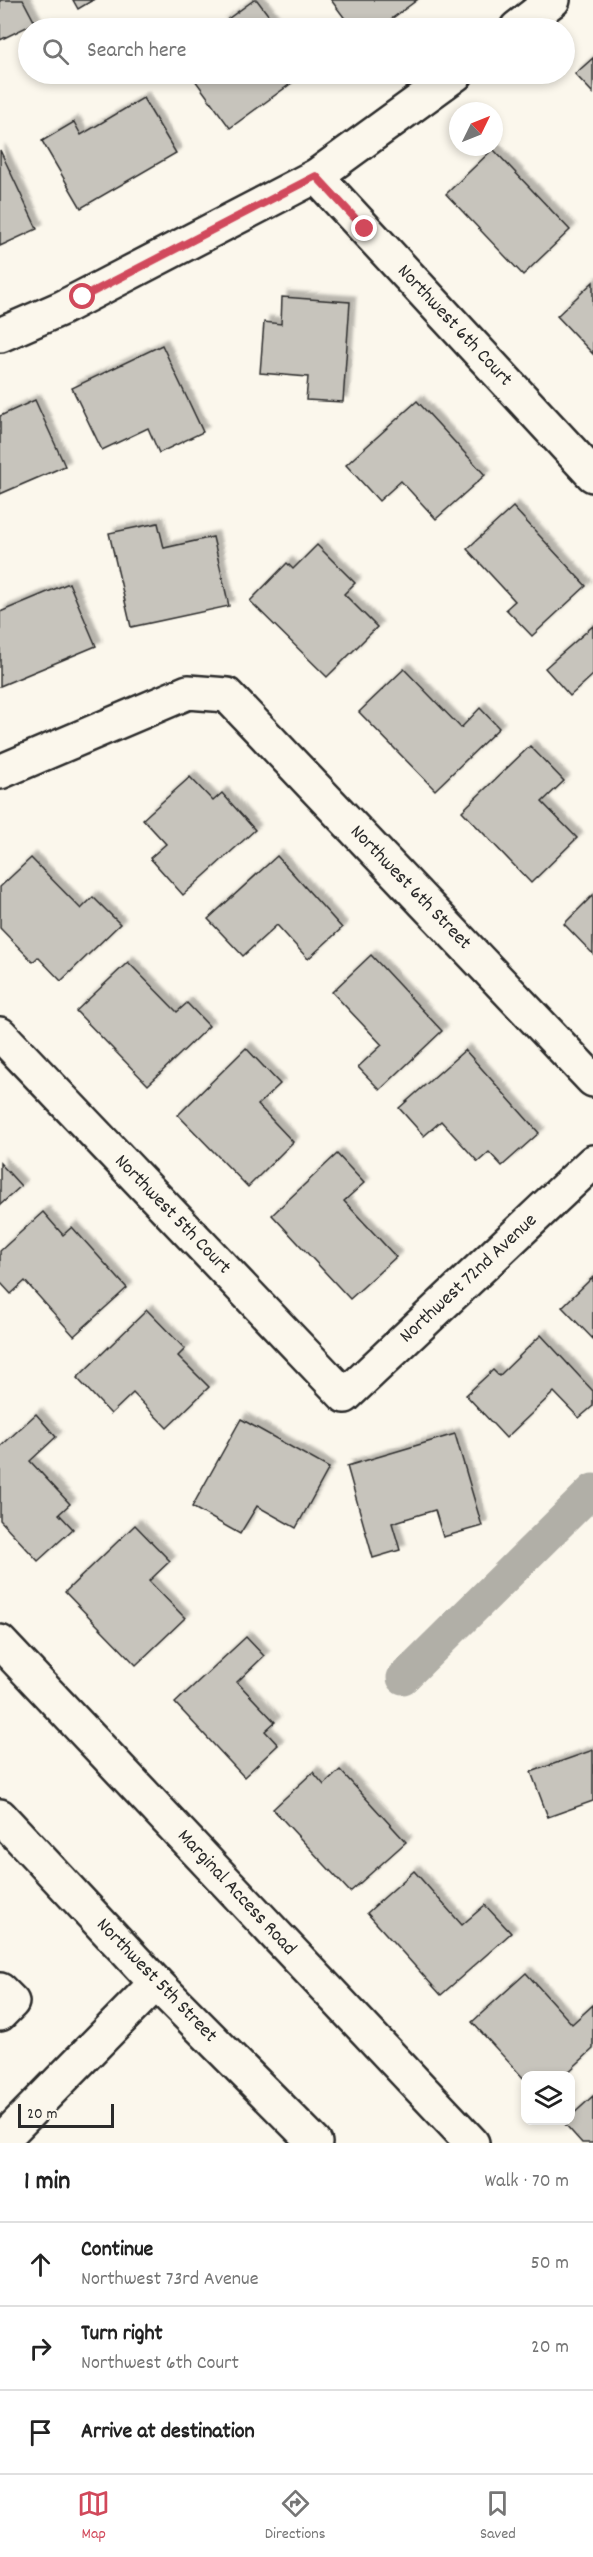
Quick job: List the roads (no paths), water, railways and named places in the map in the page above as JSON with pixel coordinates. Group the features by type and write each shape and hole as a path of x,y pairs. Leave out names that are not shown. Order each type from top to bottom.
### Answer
{"street":[{"path":"530,18 553,0"},
{"path":"0,335 62,308 316,176 442,84"},
{"name":"Northwest 6th Court","path":"316,176 593,475"},
{"name":"Northwest 6th Street","path":"0,772 188,692 227,695 593,1080"},
{"name":"Northwest 5th Court","path":"0,1034 345,1396"},
{"name":"Northwest 72nd Avenue","path":"345,1396 593,1162"},
{"name":"Marginal Access Road","path":"0,1642 472,2143"},
{"name":"Northwest 5th Street","path":"0,1816 156,1983 315,2143"},
{"path":"0,2142 156,1983"},
{"path":"0,1989 12,2002 0,2014"}],"waterway":[{"path":"403,1678 593,1490"}]}
